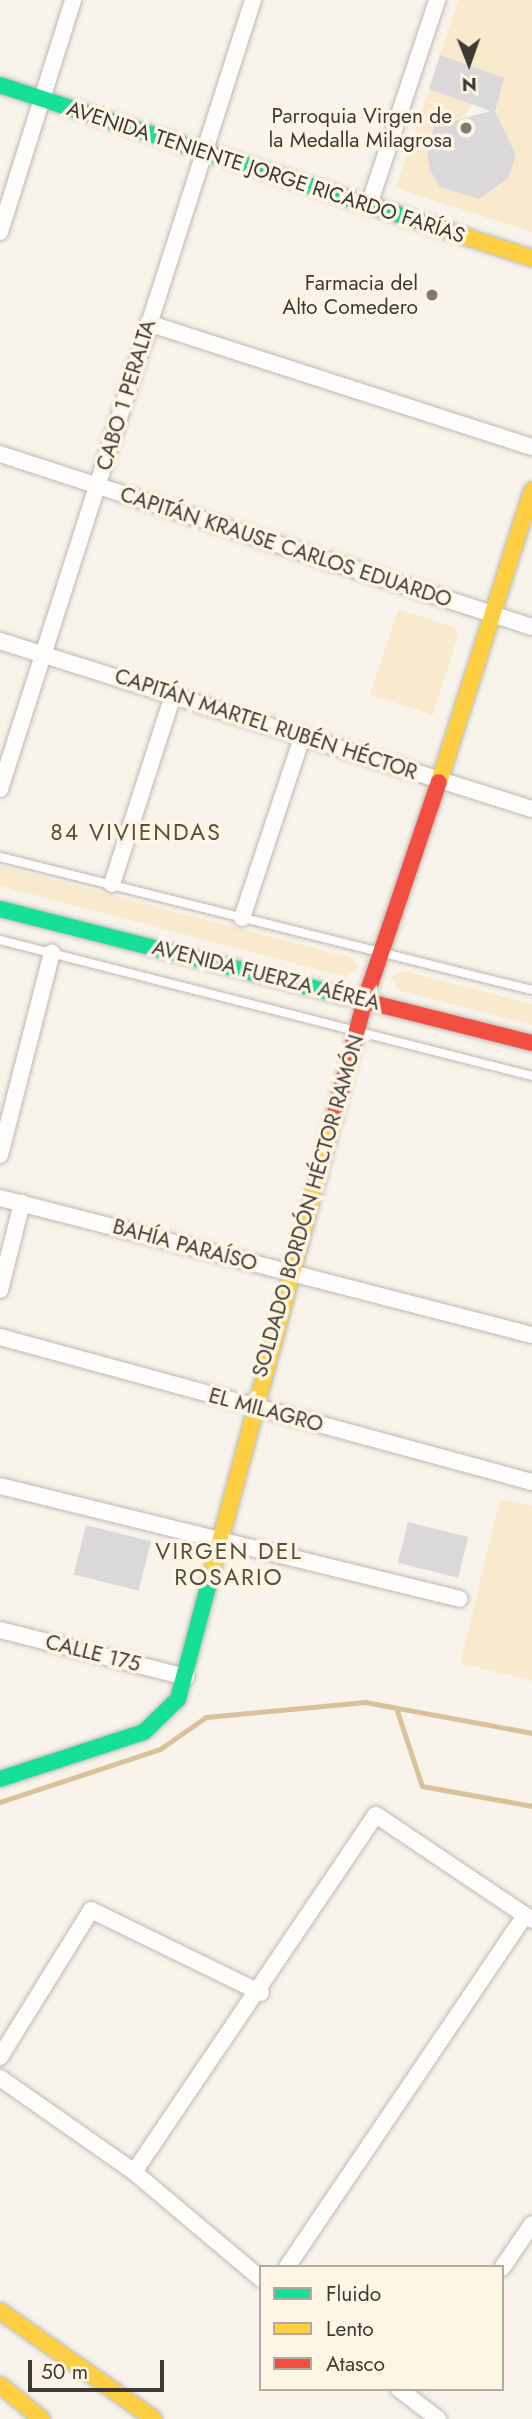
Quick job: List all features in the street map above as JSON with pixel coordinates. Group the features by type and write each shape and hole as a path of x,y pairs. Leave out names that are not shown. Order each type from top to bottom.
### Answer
{"main road":[{"name":"AVENIDA TENIENTE JORGE RICARDO FARÍAS","path":"0,85 532,258"},
{"name":"SOLDADO BORDÓN HÉCTOR RAMÓN","path":"0,1779 144,1732 165,1717 186,1677 216,1542 365,1000 496,615 532,489"},
{"name":"AVENIDA FUERZA AÉREA","path":"0,909 532,1042"},
{"path":"0,2311 154,2419"},
{"path":"0,2385 42,2419"}],"street":[{"path":"0,232 73,0"},
{"name":"CABO 1 PERALTA","path":"0,789 253,0"},
{"path":"369,205 437,0"},
{"path":"148,323 532,447"},
{"name":"CAPITÁN KRAUSE CARLOS EDUARDO","path":"0,454 532,626"},
{"name":"CAPITÁN MARTEL RUBÉN HÉCTOR","path":"0,641 532,809"},
{"path":"112,884 173,695"},
{"path":"242,918 303,735"},
{"path":"0,1155 52,953"},
{"name":"BAHÍA PARAÍSO","path":"0,1198 532,1335"},
{"path":"0,1290 22,1203"},
{"name":"EL MILAGRO","path":"0,1337 532,1482"},
{"path":"0,1486 216,1542 459,1599"},
{"name":"CALLE 175","path":"0,1630 186,1677"},
{"path":"134,2172 261,1993 376,1815 529,1917 288,2265"},
{"path":"0,2057 91,1910 261,1993"},
{"path":"0,2078 134,2172 259,2277"},
{"path":"504,2265 532,2224"},
{"path":"416,2395 438,2419"}],"lane":[{"path":"0,857 532,990"},
{"path":"0,940 357,1029 532,1076"}],"shaded area":[{"path":"458,0 532,0 532,232 396,188 429,89 472,104 465,116 434,126 427,154 440,187 479,199 508,178 516,155 495,113 503,78 440,55"},
{"path":"398,609 454,627 458,635 433,715 370,695"},
{"path":"0,866 352,958 358,969 346,977 0,886"},
{"path":"404,971 532,1004 532,1025 398,990 391,977"},
{"path":"500,1499 532,1506 532,1681 460,1663"}],"building":[{"name":"Parroquia Virgen de la Medalla Milagrosa","path":"440,55 504,78 495,112 516,155 508,178 479,199 440,187 430,170 427,154 434,126 491,111 429,89"},
{"path":"408,1522 468,1537 458,1578 398,1563"},
{"path":"86,1525 151,1541 139,1591 74,1574"}],"waterway":[{"path":"0,1802 160,1749 206,1717 365,1702 532,1733"},
{"path":"396,1708 422,1786 532,1806"}],"traffic: fast":[{"path":"0,85 442,229"},
{"path":"0,909 345,996"},
{"path":"0,1779 144,1732 178,1699 213,1568"}],"traffic: slow":[{"path":"442,229 532,258"},
{"path":"439,782 532,490"},
{"path":"213,1568 333,1121"},
{"path":"0,2311 154,2419"},
{"path":"0,2385 42,2419"}],"traffic: jam":[{"path":"333,1121 365,1000 439,782"},
{"path":"345,996 532,1043"}],"place":[{"name":"Parroquia Virgen de la Medalla Milagrosa","path":"466,128"},
{"name":"Farmacia del Alto Comedero","path":"432,295"}],"district":[{"name":"84 VIVIENDAS","path":"136,832"},
{"name":"VIRGEN DEL ROSARIO","path":"229,1564"}]}
